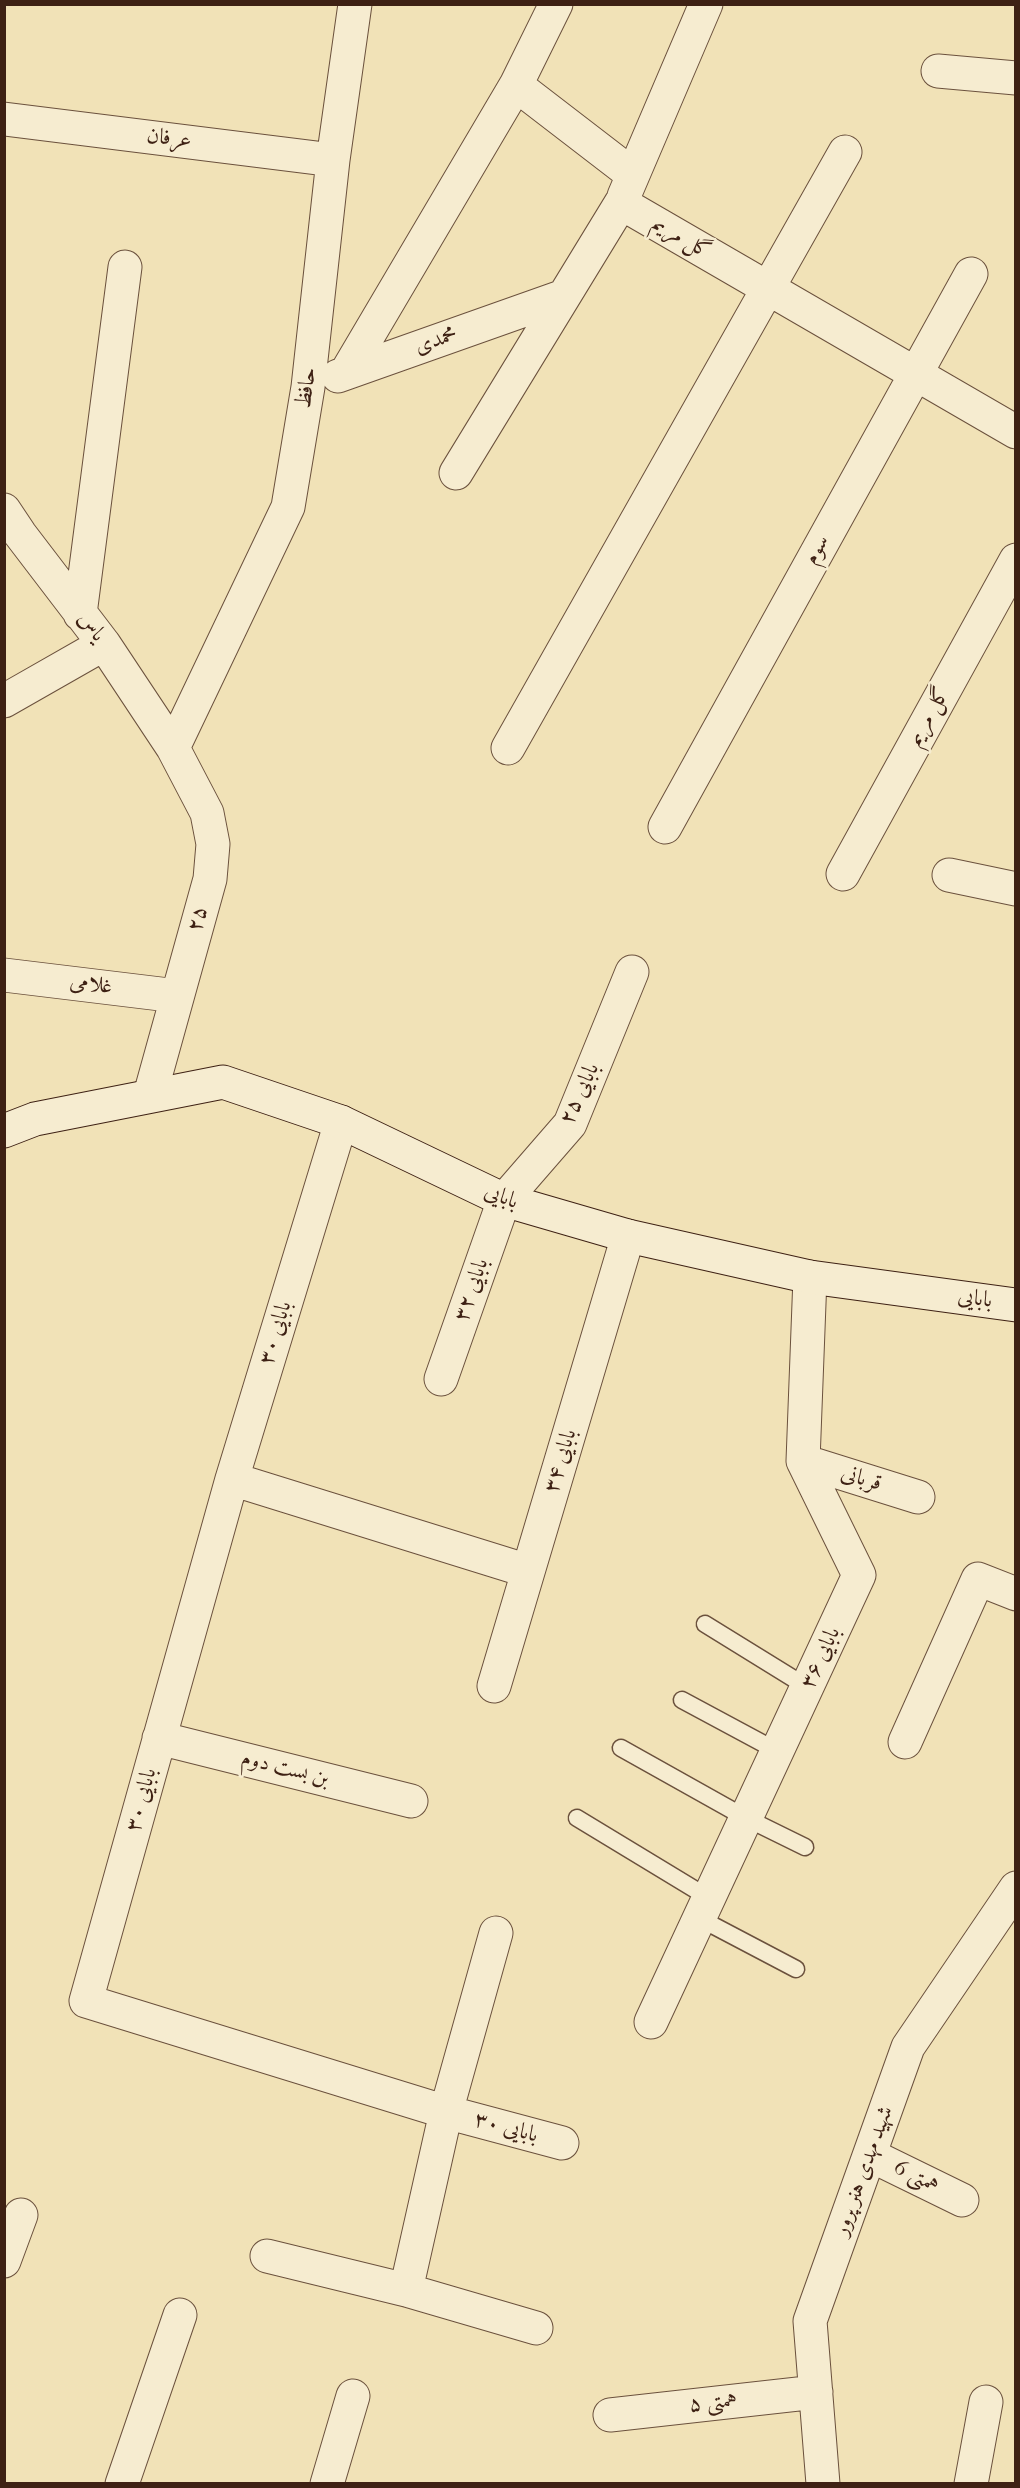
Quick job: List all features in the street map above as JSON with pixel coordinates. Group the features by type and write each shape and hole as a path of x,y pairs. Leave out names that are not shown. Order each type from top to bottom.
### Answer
{"street":[{"name":"حافظ","path":"173,748 288,507 308,387 333,160 355,4"},
{"path":"346,373 516,85 556,4"},
{"path":"456,473 627,189 706,4"},
{"path":"938,72 1016,78"},
{"name":"گل مریم","path":"516,85 627,189 768,288 1016,432"},
{"name":"عرفان","path":"4,119 333,160"},
{"path":"508,748 845,152"},
{"path":"80,614 125,267"},
{"name":"سوم","path":"665,827 914,373 971,274"},
{"name":"محمدی","path":"308,387 564,296"},
{"name":"یاس","path":"4,510 104,644 173,748"},
{"name":"گل مریم","path":"843,874 1016,560"},
{"path":"4,701 104,644"},
{"name":"۲۵","path":"150,1095 210,879 213,844 207,813 173,748"},
{"path":"949,875 1016,888"},
{"name":"بابایی ۲۵","path":"504,1200 570,1124 632,972"},
{"name":"غلامی","path":"4,975 177,996"},
{"name":"بابایی","path":"4,1131 35,1119 223,1082 340,1122 504,1200 628,1236 810,1277 1016,1305"},
{"name":"بابایی ۳۰","path":"340,1122 231,1479 86,2001 446,2112 562,2143"},
{"name":"بابایی ۳۲","path":"441,1379 504,1200"},
{"name":"بابایی ۳۴","path":"494,1686 628,1236"},
{"name":"بابایی ۳۶","path":"651,2022 859,1575 803,1461 810,1277"},
{"name":"قربانی","path":"803,1461 918,1497"},
{"path":"231,1479 528,1571"},
{"path":"905,1742 978,1579 1016,1594"},
{"name":"بن بست دوم","path":"159,1738 411,1801"},
{"name":"شهید مهدی هنر پرور","path":"823,2484 810,2321 908,2047 1012,1902"},
{"path":"406,2290 446,2112 496,1933"},
{"name":"همتی 6","path":"870,2155 962,2200"},
{"path":"4,2261 21,2215"},
{"path":"267,2256 406,2290 536,2328"},
{"path":"122,2484 180,2315"},
{"name":"همتی ۵","path":"610,2415 816,2392"},
{"path":"327,2484 353,2396"},
{"path":"971,2484 986,2402"}],"lane":[{"path":"705,1624 807,1687"},
{"path":"682,1700 777,1751"},
{"path":"621,1748 746,1818 806,1847"},
{"path":"577,1818 795,1969"}]}
